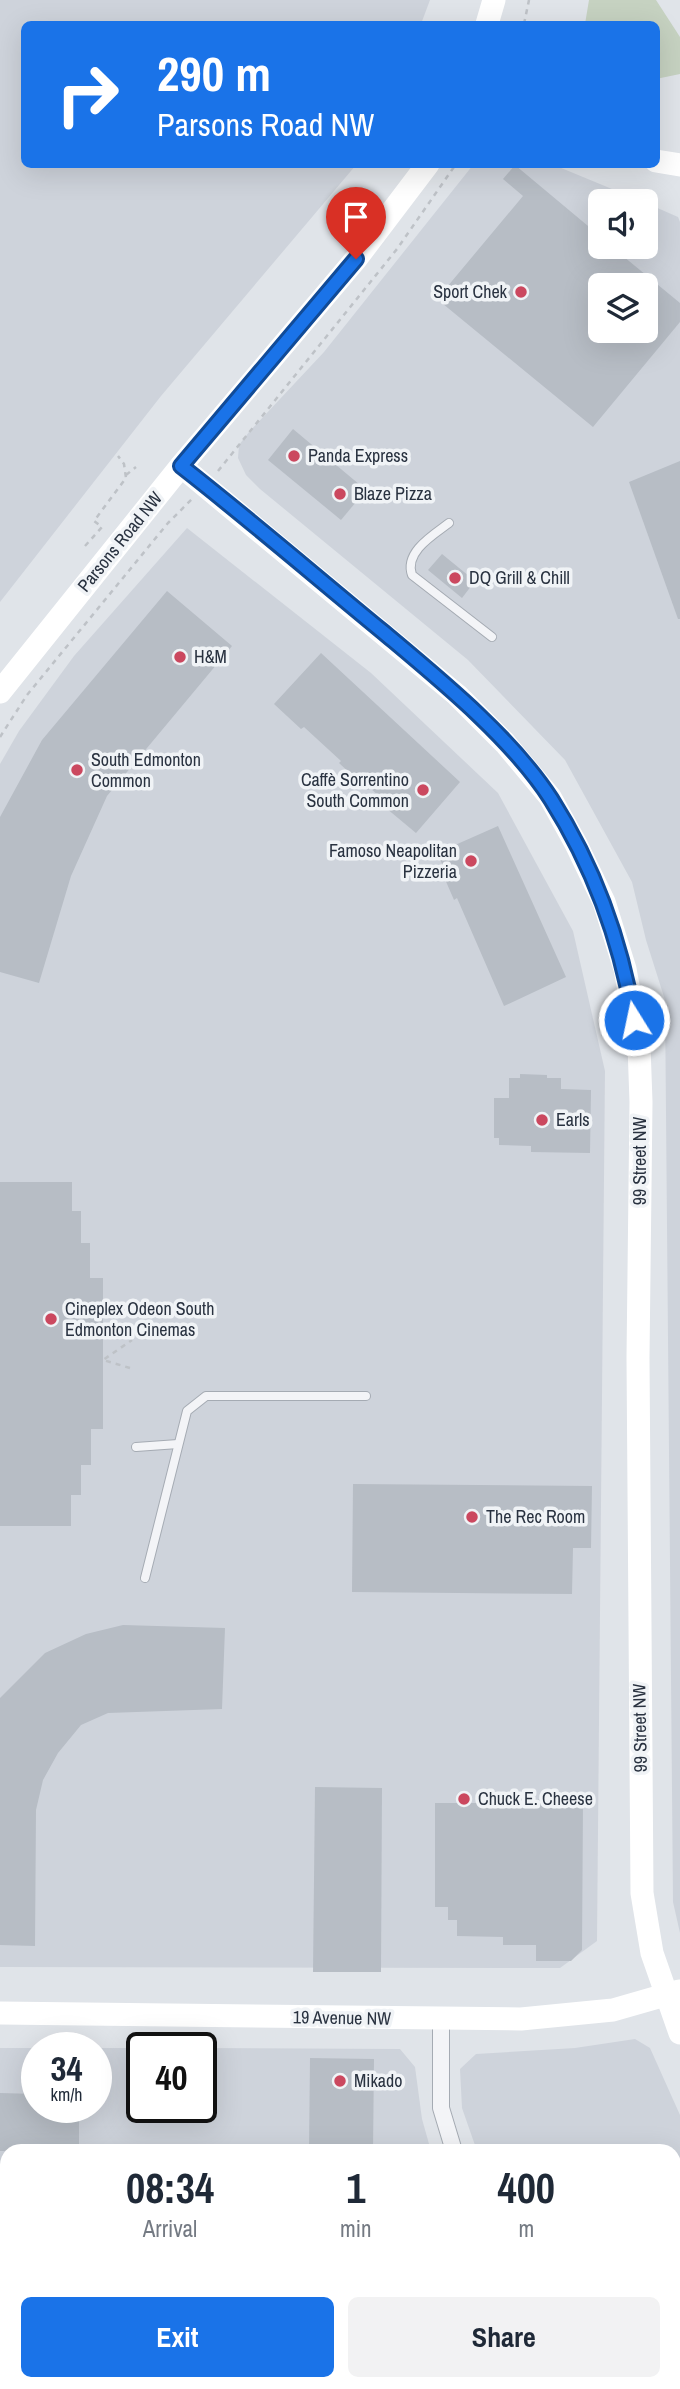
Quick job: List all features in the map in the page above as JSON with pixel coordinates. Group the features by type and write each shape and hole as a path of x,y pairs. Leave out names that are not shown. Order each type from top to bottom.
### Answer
{"street":[{"path":"488,21 494,0"},
{"path":"660,162 680,165"},
{"name":"Parsons Road NW","path":"0,692 181,466 356,259 425,168"},
{"name":"99 Street NW","path":"181,466 457,695 505,743 550,797 604,902 625,969 639,1046 638,1358 642,1893 646,1931 673,1993 680,2033"},
{"name":"19 Avenue NW","path":"0,2013 442,2019 565,2017 625,2008 673,1993"},
{"path":"442,2019 442,2108 452,2144"}],"lane":[{"path":"449,523 417,550 411,560 412,575 492,637"},
{"path":"145,1578 187,1411 206,1396 366,1395"},
{"path":"136,1447 178,1444"}],"path":[{"path":"525,21 530,0"},
{"path":"228,457 397,249 453,168"},
{"path":"85,547 102,527 94,521 124,483 124,464 118,456"},
{"path":"126,475 132,473 136,467"},
{"path":"132,473 136,477"},
{"path":"0,737 27,695 183,509"},
{"path":"130,1368 103,1360 132,1340"}],"shaded area":[{"path":"0,0 430,0 422,21 21,21 21,168 353,168 161,396 0,602"},
{"path":"471,168 561,168 612,189 588,189 588,259 658,259 658,208 678,217 680,1933 673,1902 665,1000 646,940 632,882 565,760 468,660 260,489 246,475 238,458 239,445 324,352"},
{"name":"South Edmonton Common","path":"187,528 371,673 498,793 573,931 605,1071 597,1941 560,1968 0,1967 0,764 19,731 74,656"},
{"path":"635,2039 650,2048 680,2115 680,2144 475,2144 462,2108 460,2069 476,2054 575,2048"},
{"path":"0,2048 21,2048 21,2123 112,2123 112,2048 126,2048 126,2123 217,2123 217,2048 400,2049 415,2067 422,2119 429,2144 0,2144"}],"green space":[{"path":"589,0 656,0 680,37 680,74 660,78 660,21 586,21"}],"building":[{"name":"Sport Chek","path":"512,168 519,168 588,226 588,259 627,259 644,273 588,273 588,343 658,343 658,285 680,303 680,322 593,427 437,299 523,196 503,179"},
{"path":"293,429 366,490 341,520 268,460"},
{"path":"680,461 680,619 678,619 629,482"},
{"name":"DQ Grill & Chill","path":"442,554 475,581 462,598 428,570"},
{"name":"South Edmonton Common","path":"167,591 232,646 107,796 71,876 39,983 0,972 0,817 42,740"},
{"path":"321,653 460,782 416,833 386,808 389,805 370,788 368,790 304,727 301,729 274,704"},
{"path":"498,826 566,977 504,1006 457,898 454,900 437,853"},
{"name":"Earls","path":"520,1074 561,1078 561,1089 591,1090 590,1153 531,1152 531,1146 499,1145 499,1138 494,1138 494,1098 509,1098 509,1078 520,1078"},
{"name":"Cineplex Odeon South Edmonton Cinemas","path":"0,1182 72,1182 72,1211 81,1211 81,1243 90,1243 90,1278 103,1278 103,1429 91,1429 91,1465 81,1465 81,1495 71,1495 71,1526 0,1526"},
{"name":"The Rec Room","path":"353,1484 592,1486 591,1548 573,1548 572,1594 352,1592"},
{"path":"123,1625 225,1628 222,1709 108,1713 81,1725 58,1753 43,1780 36,1810 35,1946 0,1945 0,1698 45,1653 86,1634"},
{"path":"315,1787 382,1788 381,1972 313,1972"},
{"path":"535,1799 583,1802 582,1950 571,1961 536,1961 536,1945 503,1945 503,1937 457,1936 457,1920 448,1920 448,1907 435,1907 435,1803 535,1803"},
{"path":"310,2058 374,2059 373,2144 309,2144"},
{"path":"0,2093 21,2094 21,2123 79,2123 79,2144 0,2144"}],"place":[{"name":"Sport Chek","path":"521,292"},
{"name":"Panda Express","path":"294,456"},
{"name":"Blaze Pizza","path":"340,494"},
{"name":"DQ Grill & Chill","path":"455,578"},
{"name":"H&M","path":"180,657"},
{"name":"South Edmonton Common","path":"77,770"},
{"name":"Caffè Sorrentino South Common","path":"423,790"},
{"name":"Famoso Neapolitan Pizzeria","path":"471,861"},
{"name":"Earls","path":"542,1120"},
{"name":"Cineplex Odeon South Edmonton Cinemas","path":"51,1319"},
{"name":"The Rec Room","path":"472,1517"},
{"name":"Chuck E. Cheese","path":"464,1799"},
{"name":"Mikado","path":"340,2081"}],"route":[{"path":"356,259 181,466 457,695 505,743 550,797 604,902 625,969 634,1020"}]}
